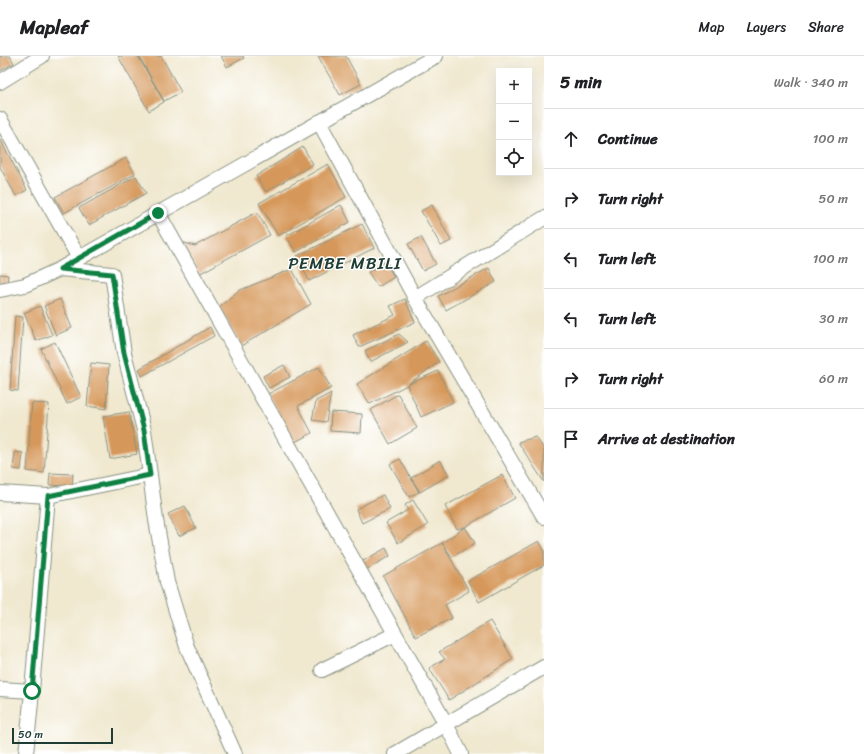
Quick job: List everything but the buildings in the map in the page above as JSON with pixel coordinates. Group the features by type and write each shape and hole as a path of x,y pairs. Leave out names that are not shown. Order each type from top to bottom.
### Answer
{"street":[{"path":"0,82 42,56"},
{"path":"0,290 25,285 60,269 436,56"},
{"path":"0,119 79,258"},
{"path":"320,122 415,298 544,517"},
{"path":"158,213 446,724 461,754"},
{"path":"415,298 544,218"},
{"path":"60,269 112,274 124,353 144,430 167,582 187,647 235,754"},
{"path":"0,493 48,496 150,475"},
{"path":"26,754 48,496"},
{"path":"322,670 395,634"},
{"path":"395,754 544,667"},
{"path":"0,689 32,691"}],"district":[{"name":"PEMBE MBILI","path":"345,263"}],"route":[{"path":"32,691 48,496 150,475 144,430 124,353 112,274 60,269 158,213"}]}
